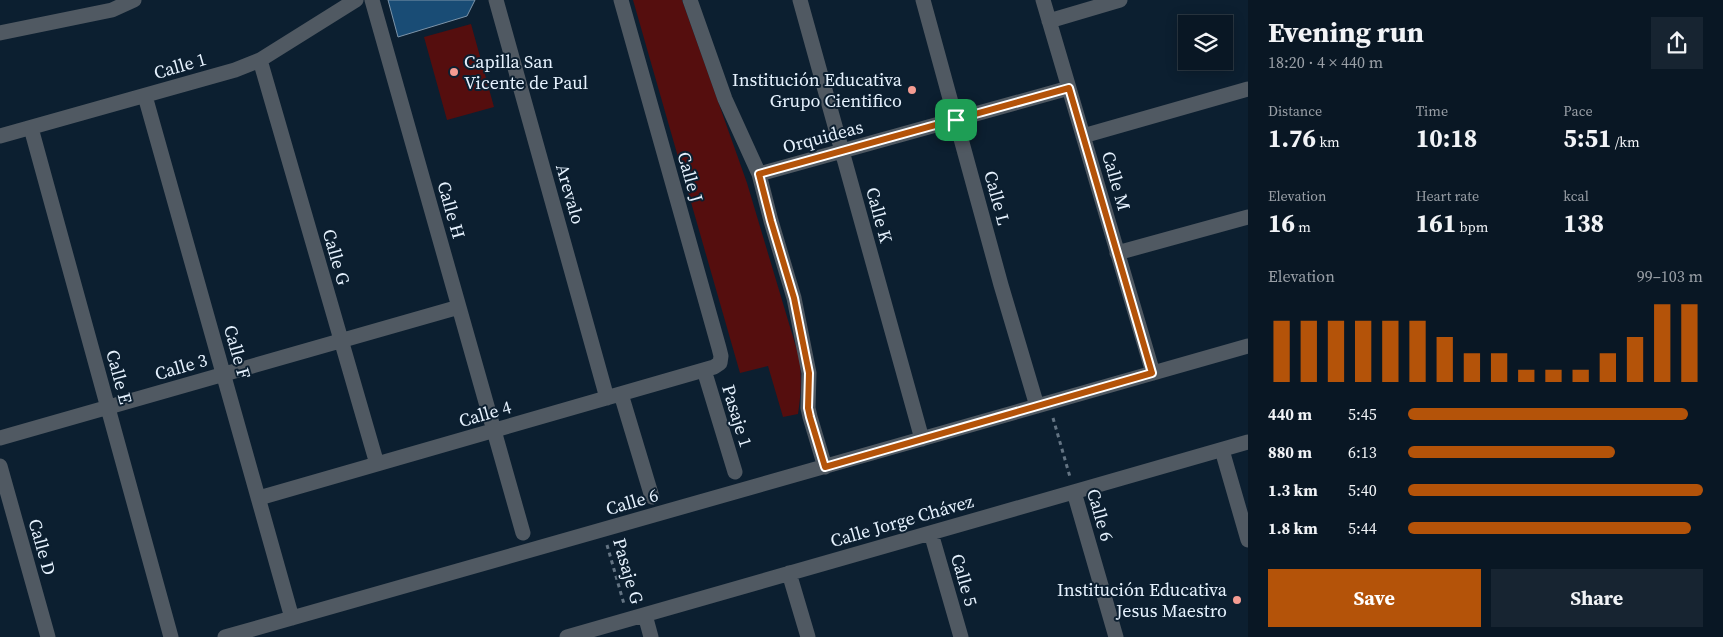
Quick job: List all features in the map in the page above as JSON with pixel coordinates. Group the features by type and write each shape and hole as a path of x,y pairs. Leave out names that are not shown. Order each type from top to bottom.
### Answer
{"street":[{"path":"0,33 112,10 134,0"},
{"name":"Calle 1","path":"0,136 226,73 260,60 356,0"},
{"name":"Calle H","path":"372,0 523,533"},
{"name":"Arevalo","path":"496,0 614,396 652,497"},
{"name":"Calle J","path":"620,0 719,348 720,364"},
{"path":"690,0 725,99 759,174 794,298 809,373 808,408 825,467"},
{"name":"Calle K","path":"800,0 922,439"},
{"name":"Calle L","path":"923,0 1001,285 1043,405"},
{"name":"Calle M","path":"1043,0 1152,373"},
{"path":"1049,20 1120,0"},
{"name":"Calle G","path":"260,60 378,464"},
{"name":"Orquideas","path":"759,174 1069,88"},
{"path":"1083,136 1248,89"},
{"name":"Calle F","path":"145,96 292,618"},
{"name":"Calle E","path":"31,128 171,637"},
{"path":"1117,253 1248,217"},
{"name":"Calle 3","path":"0,438 459,307"},
{"name":"Calle 6","path":"225,637 1248,346"},
{"name":"Calle 4","path":"259,498 720,364"},
{"name":"Pasaje 1","path":"704,370 735,472"},
{"name":"Calle Jorge Chávez","path":"567,637 1248,442"},
{"path":"1222,450 1248,540"},
{"name":"Calle D","path":"0,466 48,637"},
{"name":"Calle 6","path":"1074,492 1116,637"},
{"name":"Calle 5","path":"931,533 962,637"},
{"path":"790,573 808,637"},
{"path":"645,615 651,637"}],"path":[{"name":"Calle 6","path":"1043,405 1074,492"},
{"name":"Pasaje G","path":"602,530 628,619"}],"shaded area":[{"path":"633,0 682,0 747,183 799,357 801,386 798,414 783,417 768,366 740,373"},
{"path":"471,24 494,107 447,120 424,37"}],"building":[{"path":"388,0 475,0 467,16 398,37"}],"place":[{"name":"Capilla San Vicente de Paul","path":"454,72"},
{"name":"Institución Educativa Grupo Cientifico","path":"912,90"},
{"name":"Institución Educativa Jesus Maestro","path":"1237,600"}],"route":[{"path":"1069,88 1152,373 825,467 808,408 809,373 794,298 759,174 956,120 1069,88"}]}
